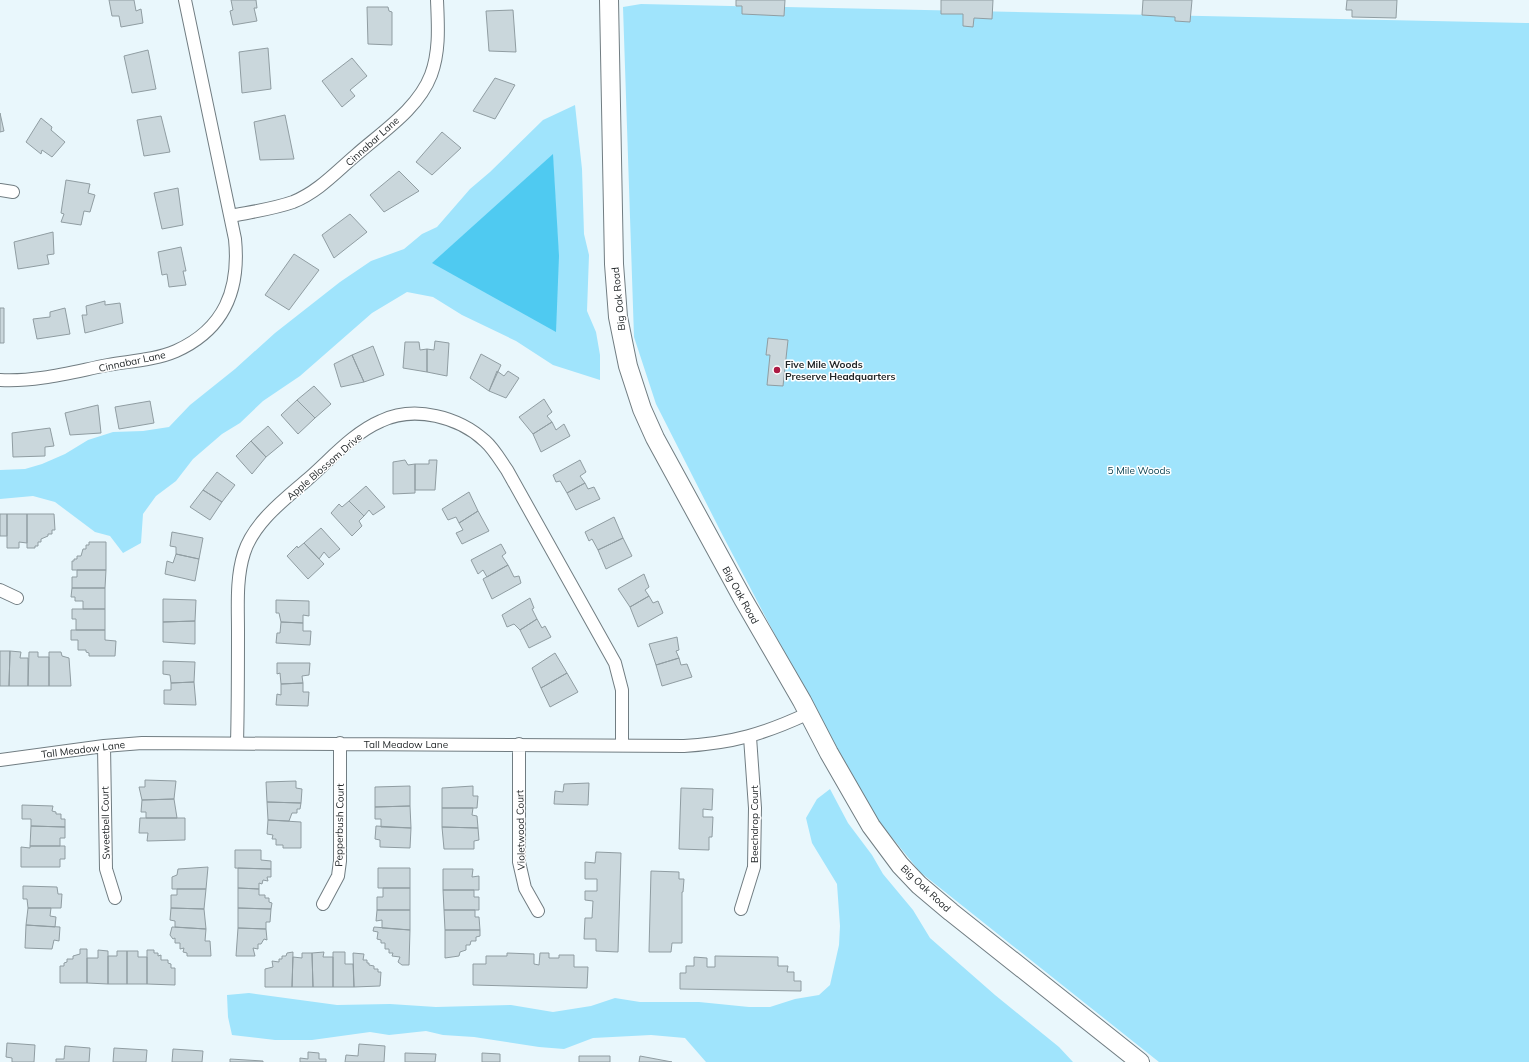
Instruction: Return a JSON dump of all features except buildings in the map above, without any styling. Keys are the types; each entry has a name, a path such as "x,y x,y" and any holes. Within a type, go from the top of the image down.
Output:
{"street":[{"name":"Cinnabar Lane","path":"0,380 50,378 146,359 175,351 194,342 209,329 220,315 234,288 237,256 231,216 185,0"},
{"name":"Cinnabar Lane","path":"231,216 278,207 294,201 315,190 335,175 412,104 430,76 436,55 438,0"},
{"name":"Big Oak Road","path":"609,0 614,264 618,317 628,366 642,409 655,438 743,599 871,826 900,865 914,880 951,912 1022,970 1140,1062"},
{"path":"0,190 13,192"},
{"name":"Apple Blossom Drive","path":"237,743 238,582 244,552 252,535 264,520 285,499 360,433 393,416 411,414 453,420 467,427 494,450 507,470 615,663 622,690 622,745"},
{"path":"0,590 17,598"},
{"name":"Tall Meadow Lane","path":"0,760 142,742 622,745 719,744 750,737 780,727 808,713"},
{"name":"Beechdrop Court","path":"741,909 754,867 755,808 750,737"},
{"name":"Pepperbush Court","path":"323,904 338,876 340,861 340,743"},
{"name":"Violetwood Court","path":"519,744 519,862 525,888 538,911"},
{"name":"Sweetbell Court","path":"104,746 106,869 115,898"}],"green space":[{"name":"5 Mile Woods","path":"641,4 1529,23 1529,1062 1159,1062 920,872 877,819 835,749 723,536 656,404 634,337 623,7"},
{"path":"575,105 582,169 584,234 589,255 587,311 596,332 600,355 600,380 553,365 516,341 462,315 433,297 407,292 372,313 300,376 263,401 240,423 222,434 193,459 176,481 156,496 143,514 141,543 123,553 110,536 95,532 55,502 33,496 0,499 0,470 25,469 42,464 65,454 88,440 113,432 143,431 169,427 190,405 235,369 275,333 340,282 371,261 404,249 422,234 437,227 470,189 490,172 543,120"},
{"path":"830,789 848,823 872,855 883,874 913,910 930,938 995,995 1059,1047 1073,1062 706,1062 685,1038 651,1035 593,1038 564,1049 539,1047 474,1037 443,1035 426,1031 389,1035 370,1032 312,1040 275,1040 232,1035 228,1017 227,995 249,993 337,1005 390,1004 436,1007 511,1005 553,1012 591,1006 615,998 640,1002 699,1002 749,1007 770,1007 795,999 819,995 830,985 839,945 840,926 837,884 812,843 806,818 817,799"}],"shaded area":[{"path":"553,154 559,256 556,332 432,263"}],"place":[{"name":"Five Mile Woods Preserve Headquarters","path":"777,370"}]}
